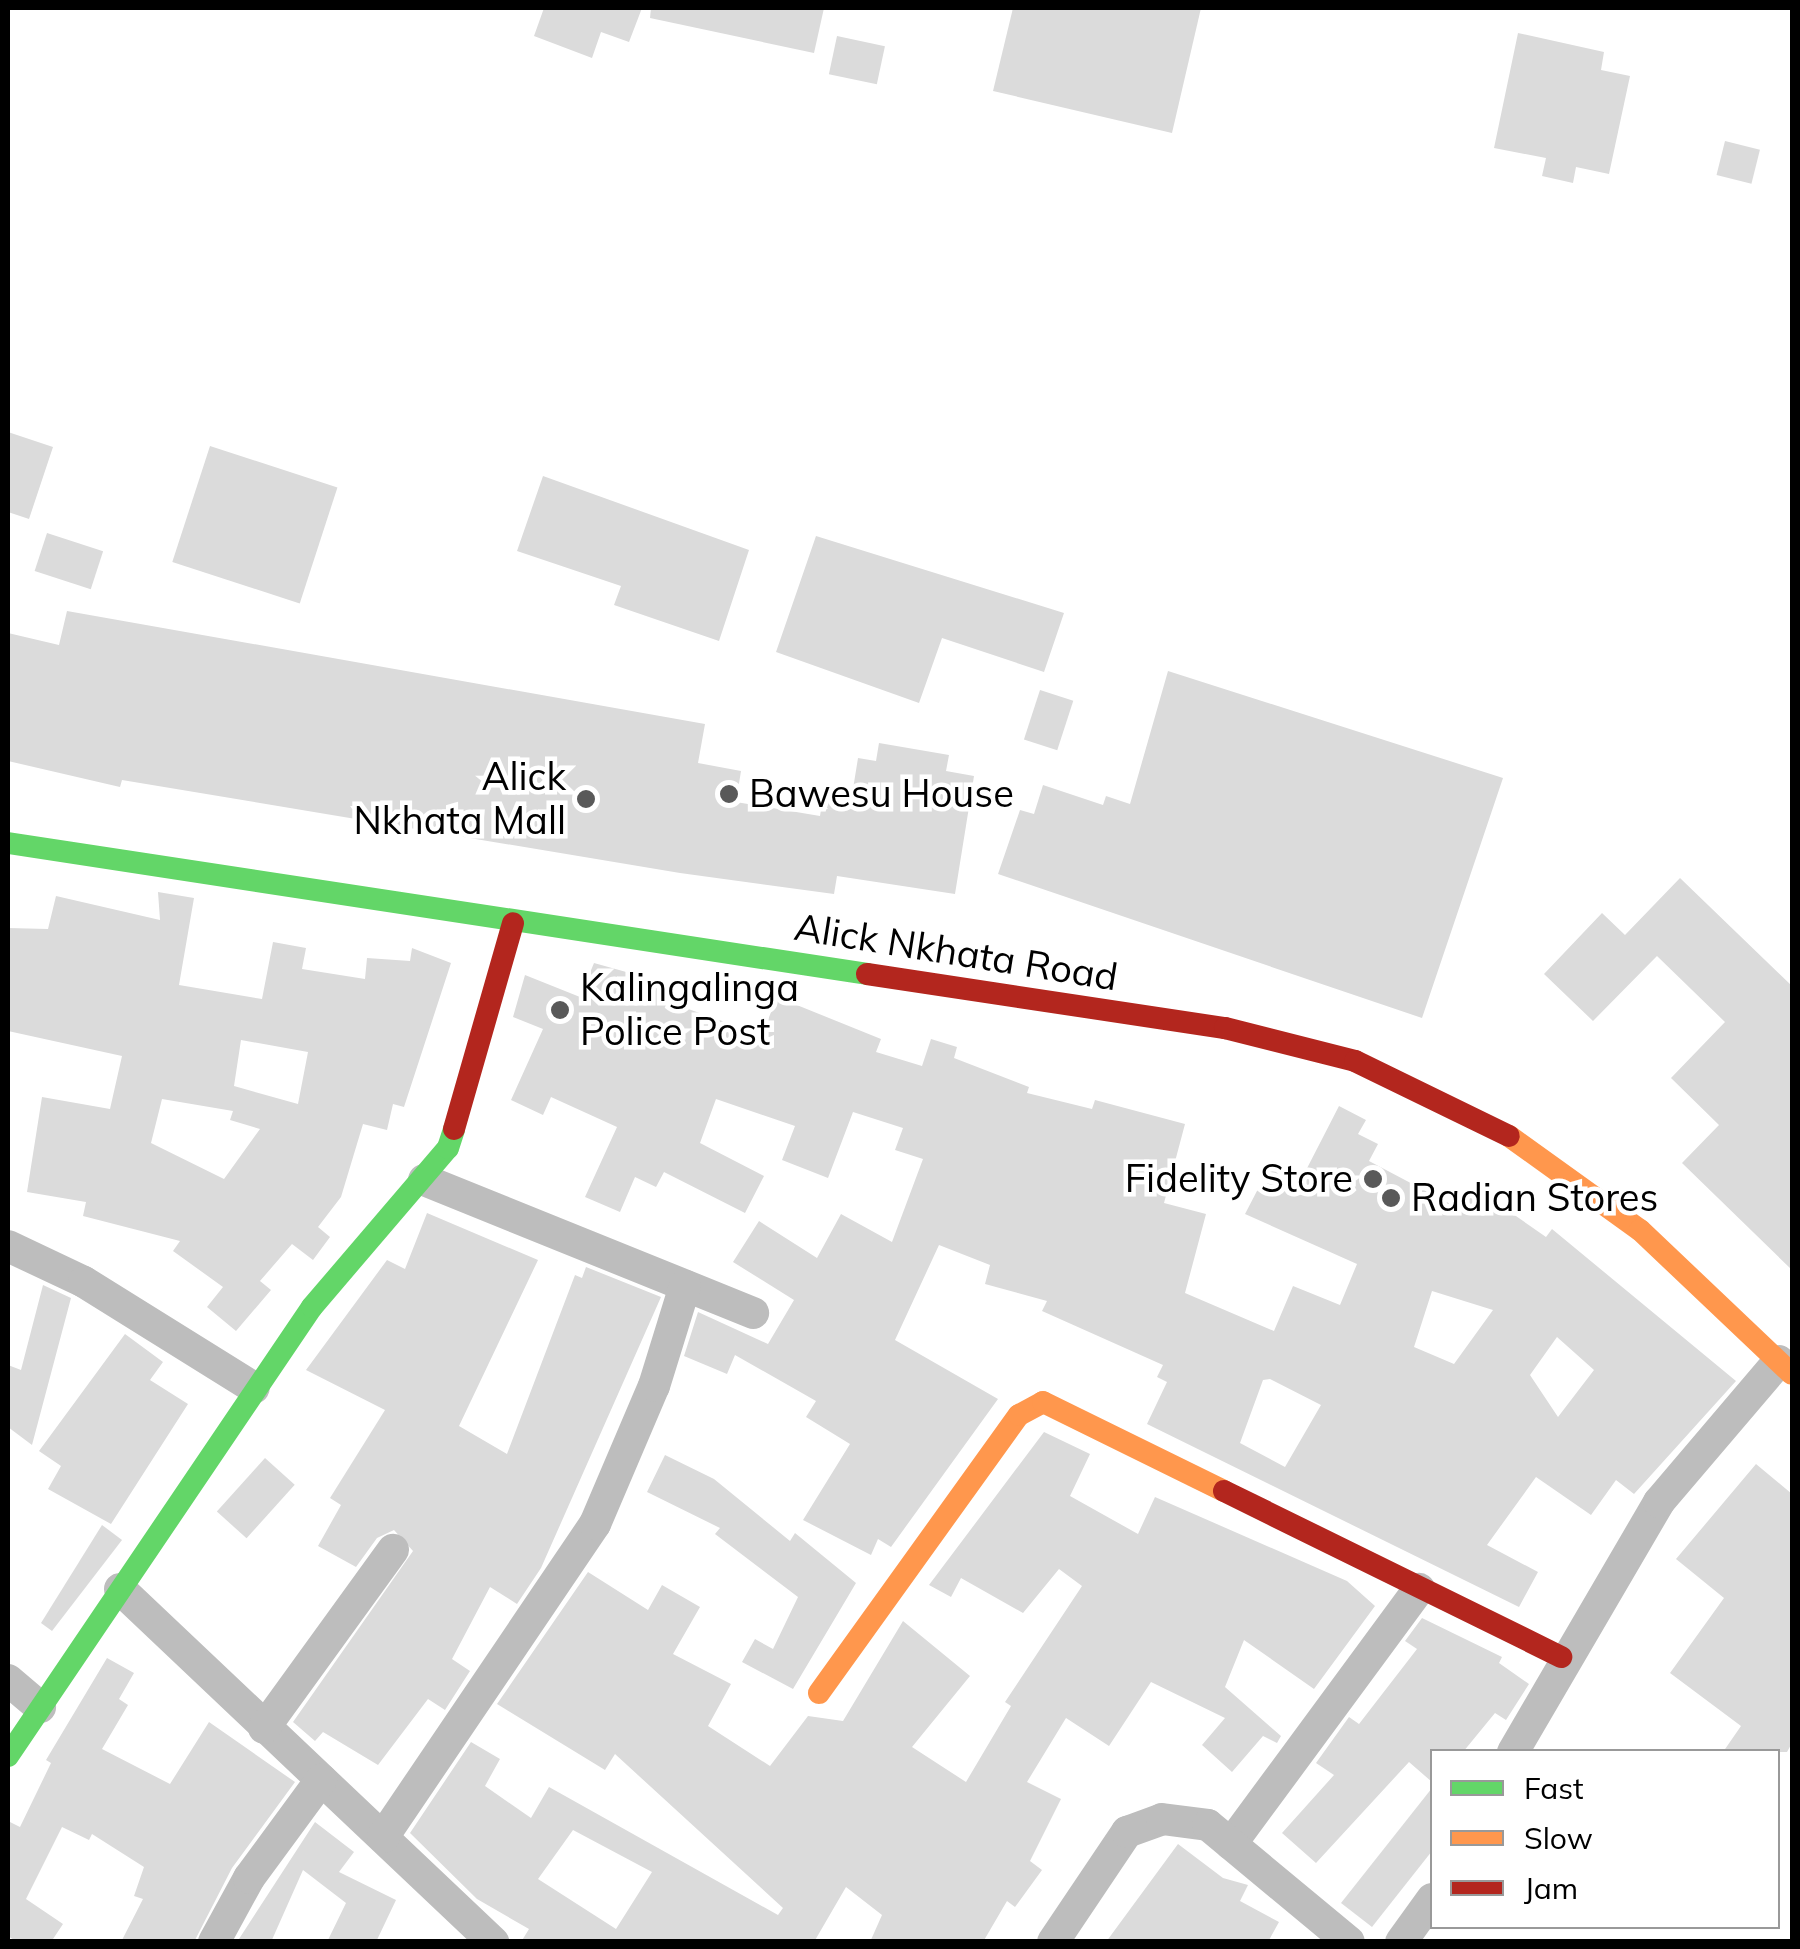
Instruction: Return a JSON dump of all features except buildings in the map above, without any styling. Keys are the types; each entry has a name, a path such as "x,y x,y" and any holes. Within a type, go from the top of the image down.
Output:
{"street":[{"name":"Alick Nkhata Road","path":"8,843 1225,1028 1355,1062 1440,1097 1543,1155 1640,1230 1786,1367"},
{"path":"8,1756 254,1388 359,1247 424,1180 464,1104 513,922"},
{"path":"424,1180 753,1313"},
{"path":"8,1246 84,1282 254,1388"},
{"path":"383,1837 596,1524 654,1386 685,1286"},
{"path":"1514,1749 1562,1657 1659,1502 1786,1367"},
{"path":"819,1692 1031,1404 1059,1406 1210,1490 1562,1657"},
{"path":"264,1728 393,1550"},
{"path":"120,1589 493,1942"},
{"path":"1231,1844 1419,1589"},
{"path":"8,1680 40,1708"},
{"path":"214,1942 249,1878 321,1780"},
{"path":"1053,1942 1126,1832 1186,1819 1231,1844 1349,1942"},
{"path":"1401,1942 1430,1902"}],"traffic: fast":[{"path":"8,843 867,974"},
{"path":"8,1756 312,1307 448,1148 454,1129"}],"traffic: slow":[{"path":"1509,1136 1640,1230 1792,1374"},
{"path":"819,1693 1019,1415 1043,1402 1224,1491"}],"traffic: jam":[{"path":"454,1129 513,923"},
{"path":"867,974 1225,1028 1355,1061 1509,1136"},
{"path":"1224,1491 1561,1657"}],"place":[{"name":"Bawesu House","path":"729,794"},
{"name":"Alick Nkhata Mall","path":"586,799"},
{"name":"Kalingalinga Police Post","path":"560,1010"},
{"name":"Fidelity Store","path":"1373,1179"},
{"name":"Radian Stores","path":"1391,1198"}]}
